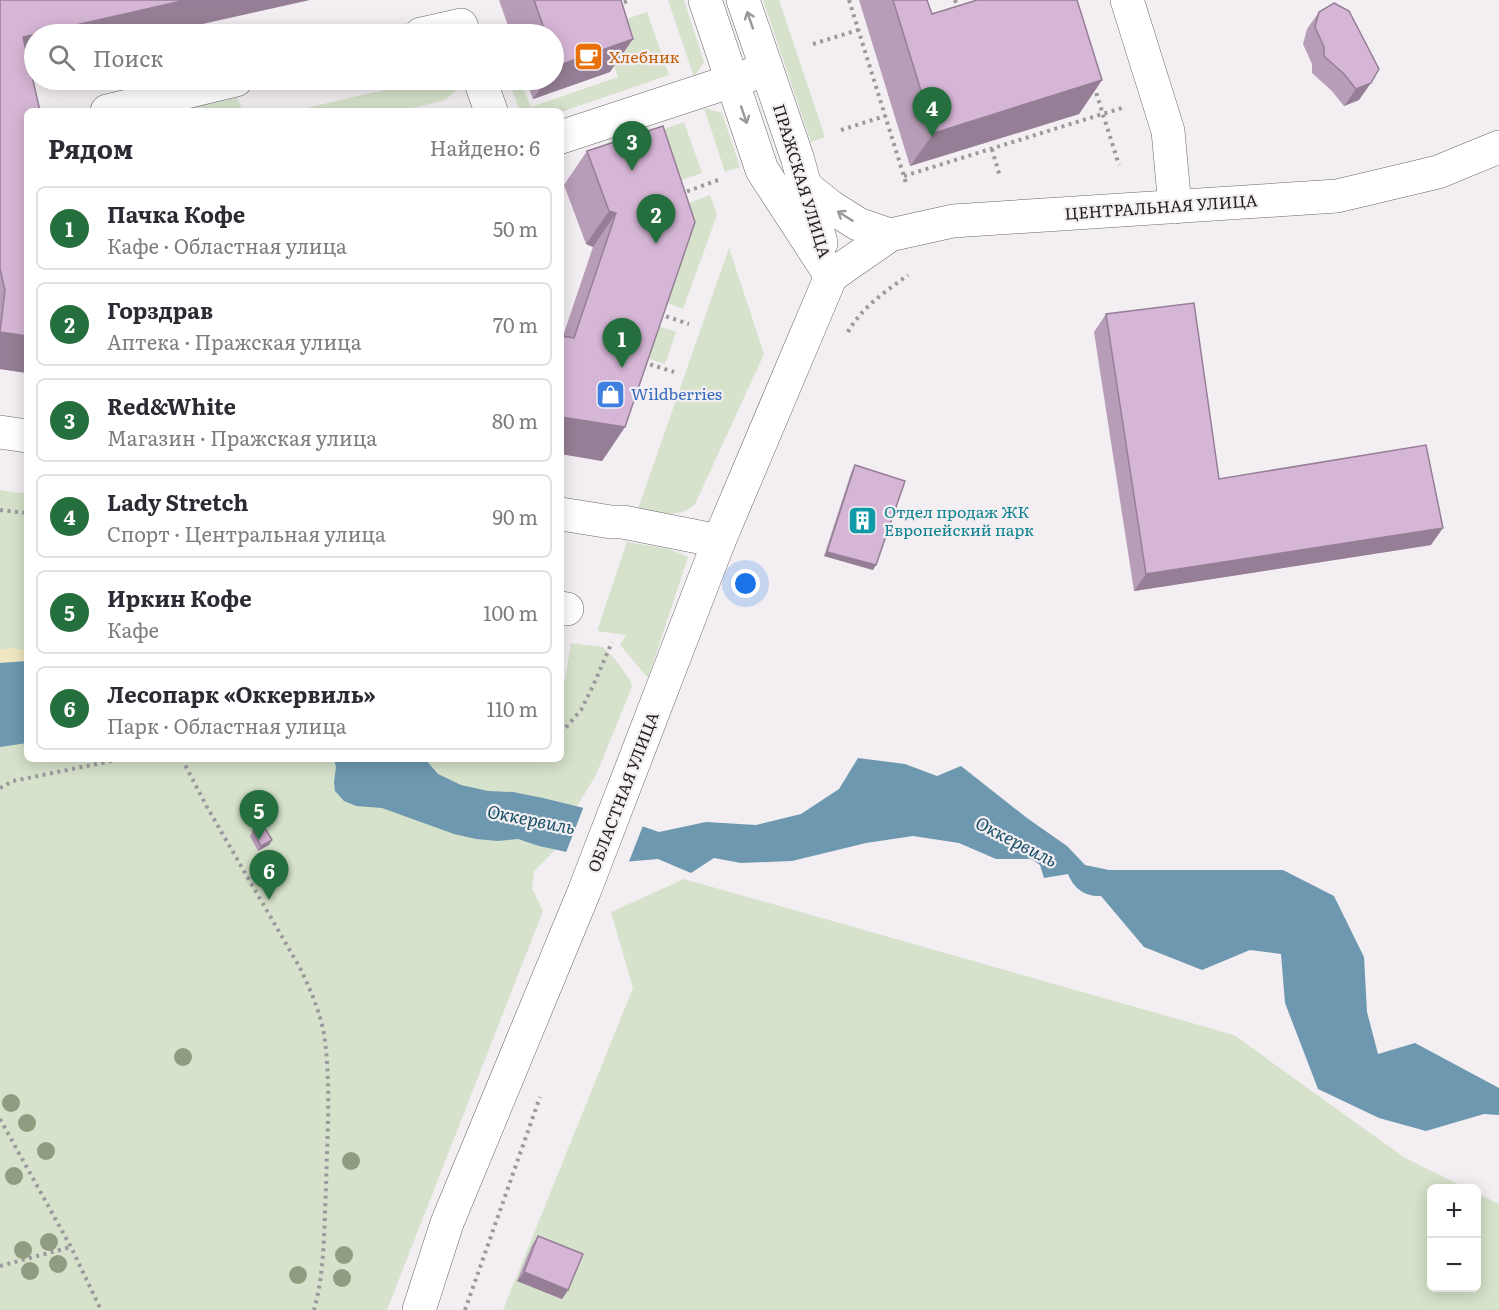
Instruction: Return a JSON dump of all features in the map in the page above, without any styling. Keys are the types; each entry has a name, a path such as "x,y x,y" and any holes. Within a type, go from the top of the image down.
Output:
{"street":[{"name":"ПРАЖСКАЯ УЛИЦА","path":"705,0 762,170 831,276"},
{"name":"ПРАЖСКАЯ УЛИЦА","path":"743,0 806,187 831,276"},
{"path":"1127,0 1168,131 1175,207"},
{"path":"564,136 767,70"},
{"path":"133,108 151,106 203,90"},
{"path":"484,90 490,108"},
{"name":"ЦЕНТРАЛЬНАЯ УЛИЦА","path":"831,276 890,236 952,221 1337,196 1438,172 1499,147"},
{"path":"806,187 831,207 858,224 890,236"},
{"name":"ОБЛАСТНАЯ УЛИЦА","path":"419,1310 447,1223 584,892 719,541 831,276"},
{"path":"0,432 24,436"},
{"path":"564,514 623,522 719,541"}],"path":[{"path":"610,7 630,0"},
{"path":"849,0 907,186"},
{"path":"955,0 958,9"},
{"path":"947,12 968,6"},
{"path":"813,44 858,30"},
{"path":"1092,80 1119,165"},
{"path":"904,176 1158,98"},
{"path":"841,130 885,116"},
{"path":"992,148 1000,177"},
{"path":"676,195 718,180"},
{"path":"653,312 689,324"},
{"path":"636,360 674,372"},
{"path":"0,510 24,513"},
{"path":"564,729 580,710 612,642"},
{"path":"0,788 13,781 106,762"},
{"path":"184,762 300,968 313,995 325,1040 326,1192 319,1290 314,1310"},
{"path":"465,1310 542,1090"},
{"path":"0,1119 71,1247 101,1310"},
{"path":"0,1266 71,1247"}],"green space":[{"path":"668,0 684,0 704,62 694,77"},
{"path":"763,0 779,0 825,137 811,142"},
{"path":"647,12 669,75 564,111 564,108 519,108 512,90 523,90 531,107 618,77 600,28"},
{"path":"384,90 457,90 445,100 413,108 306,108"},
{"path":"237,97 242,108 185,108"},
{"path":"704,108 722,113 740,167 725,172"},
{"path":"684,122 702,173 656,189 589,155"},
{"path":"710,195 717,215 683,309 663,301 665,212"},
{"path":"729,248 764,354 695,504 689,509 675,513 638,509"},
{"path":"656,325 676,332 665,364 639,355"},
{"path":"0,490 24,494 24,762 564,762 564,680 571,643 603,647 615,659 630,680 632,687 596,775 563,829 556,849 534,871 532,888 543,911 387,1310 0,1310"},
{"path":"627,542 669,549 688,557 648,678 620,645 626,635 597,631"},
{"path":"684,879 1234,1035 1405,1158 1458,1184 1427,1184 1427,1292 1481,1292 1481,1195 1499,1204 1499,1310 503,1310 633,988 611,912"}],"sand":[{"path":"14,648 24,650 24,661 0,663 0,650"}],"water":[{"path":"24,661 24,743 0,747 0,663"},
{"name":"Оккервиль","path":"858,758 905,764 937,776 961,766 1067,846 1085,865 1109,870 1283,870 1334,896 1364,957 1367,1012 1378,1054 1415,1043 1499,1088 1499,1115 1484,1114 1426,1131 1379,1118 1318,1089 1285,1003 1281,954 1250,950 1202,970 1144,947 1101,896 1081,891 1073,884 1068,874 1044,878 1040,865 1031,859 996,859 959,843 913,836 866,843 792,861 741,863 714,858 691,873 658,859 623,862 539,846 518,839 498,841 454,834 382,808 356,806 344,801 335,791 334,782 335,762 428,762 438,774 461,785 543,798 604,813 659,832 706,822 756,825 801,814 839,789"}],"pier":[{"path":"584,806 605,810 644,823 628,864 565,855"}],"building":[{"path":"0,0 186,0 80,24 24,24 24,90 35,90 39,108 24,108 24,336 0,332 5,290 0,269"},
{"path":"534,0 621,0 633,39 564,64 564,24 542,24"},
{"path":"893,0 927,0 932,14 977,0 1077,0 1102,80 934,133"},
{"path":"1334,3 1349,11 1379,69 1371,83 1356,89 1344,74 1324,56 1324,47 1315,27 1319,12"},
{"path":"663,126 695,222 625,427 564,417 564,336 574,338 616,213 609,211 587,151"},
{"path":"1194,303 1219,479 1426,445 1443,528 1146,574 1106,314"},
{"name":"Отдел продаж ЖК Европейский парк","path":"855,465 905,481 876,565 827,552"},
{"path":"263,825 272,840 261,846 253,831"},
{"path":"538,1236 583,1254 568,1290 524,1272"}],"place":[{"name":"Хлебник","path":"588,57"},
{"name":"Lady Stretch","path":"932,137"},
{"name":"Red&White","path":"632,171"},
{"name":"Горздрав","path":"656,244"},
{"name":"Пачка Кофе","path":"622,368"},
{"name":"Wildberries","path":"610,394"},
{"name":"Отдел продаж ЖК Европейский парк","path":"863,521"},
{"name":"Иркин Кофе","path":"259,840"},
{"name":"Лесопарк «Оккервиль»","path":"269,900"}]}
